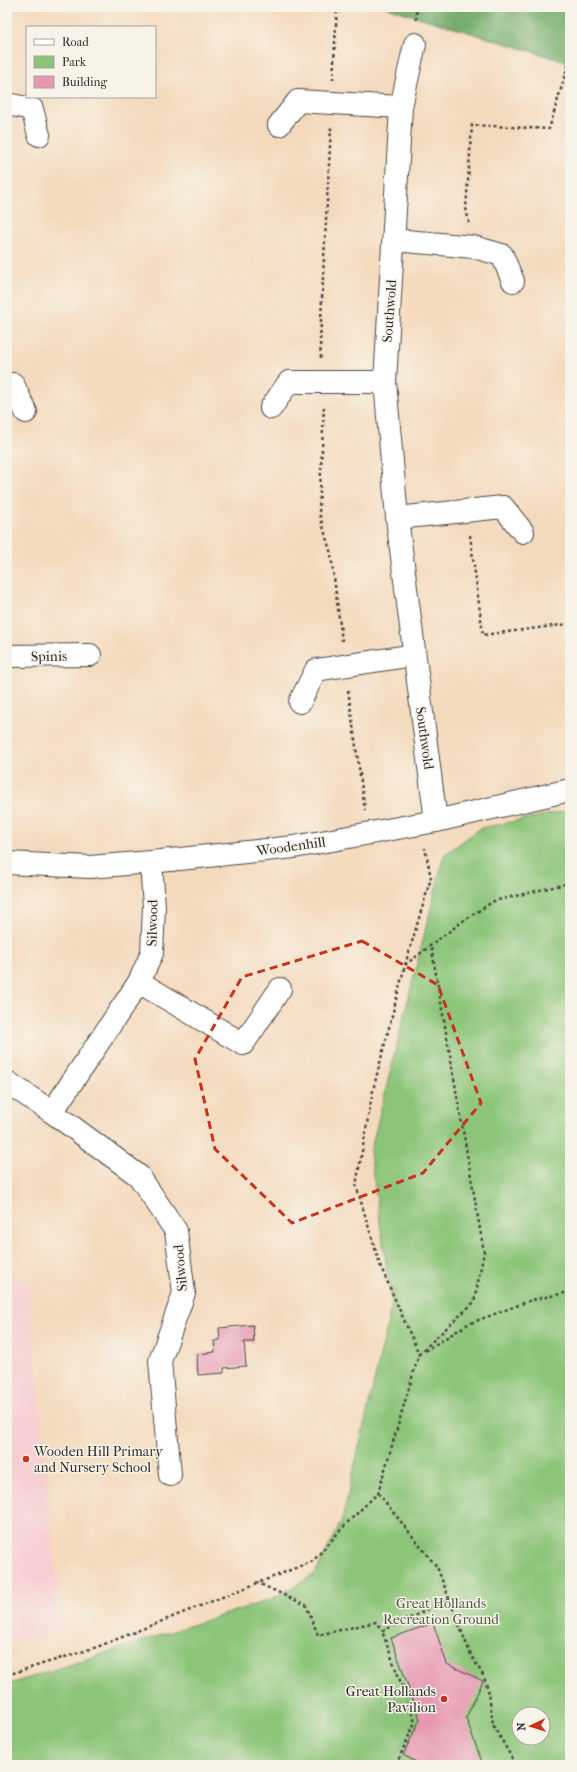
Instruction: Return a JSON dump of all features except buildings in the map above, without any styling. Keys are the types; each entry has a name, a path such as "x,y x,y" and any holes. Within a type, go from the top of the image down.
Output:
{"street":[{"name":"Southwold","path":"415,44 400,107 394,240 384,382 397,518 414,655 429,823"},
{"path":"279,126 298,101 400,107"},
{"path":"7,104 32,108 39,135"},
{"path":"394,240 474,247 502,255 513,280"},
{"path":"271,408 289,382 384,382"},
{"path":"7,384 13,384 26,412"},
{"path":"397,518 503,507 523,532"},
{"name":"Spinis","path":"7,656 90,655"},
{"path":"300,702 316,670 414,655"},
{"name":"Woodenhill","path":"7,863 90,867 294,847 429,823 570,790"},
{"name":"Silwood","path":"52,1112 139,982 152,953 154,906 151,862"},
{"path":"139,982 242,1044 280,990"},
{"name":"Silwood","path":"7,1082 52,1112 139,1176 176,1231 184,1293 160,1361 170,1475"}],"path":[{"path":"337,7 320,342 323,382 320,513 331,554 369,834"},
{"path":"474,247 466,208 472,125 549,129 570,59"},
{"path":"467,510 483,635 569,624"},
{"path":"420,1354 380,1265 356,1184 373,1090 404,965 431,878 429,823"},
{"path":"404,965 494,901 570,883"},
{"path":"7,1675 97,1647 256,1582 313,1561 346,1524 378,1493 420,1354 474,1302 484,1252 431,945"},
{"path":"420,1354 468,1324 532,1300 570,1292"},
{"path":"378,1493 437,1567 470,1653 484,1677 489,1693 493,1725 516,1765"},
{"path":"256,1582 306,1605 318,1635 376,1622 382,1631 415,1722 396,1765"},
{"path":"382,1631 450,1599"}],"highlighted area":[{"path":"362,941 438,985 481,1103 423,1173 292,1223 215,1149 195,1059 242,977"}],"shaded area":[{"name":"Wooden Hill Primary and Nursery School","path":"7,1273 29,1285 62,1632 7,1643"}],"green space":[{"path":"385,7 570,7 570,63"},
{"name":"Great Hollands Recreation Ground","path":"570,810 570,1765 7,1765 7,1685 272,1599 315,1574 342,1520 392,1305 370,1153 444,855 481,828"}],"place":[{"name":"Wooden Hill Primary and Nursery School","path":"26,1459"},
{"name":"Great Hollands Pavilion","path":"444,1699"}]}
